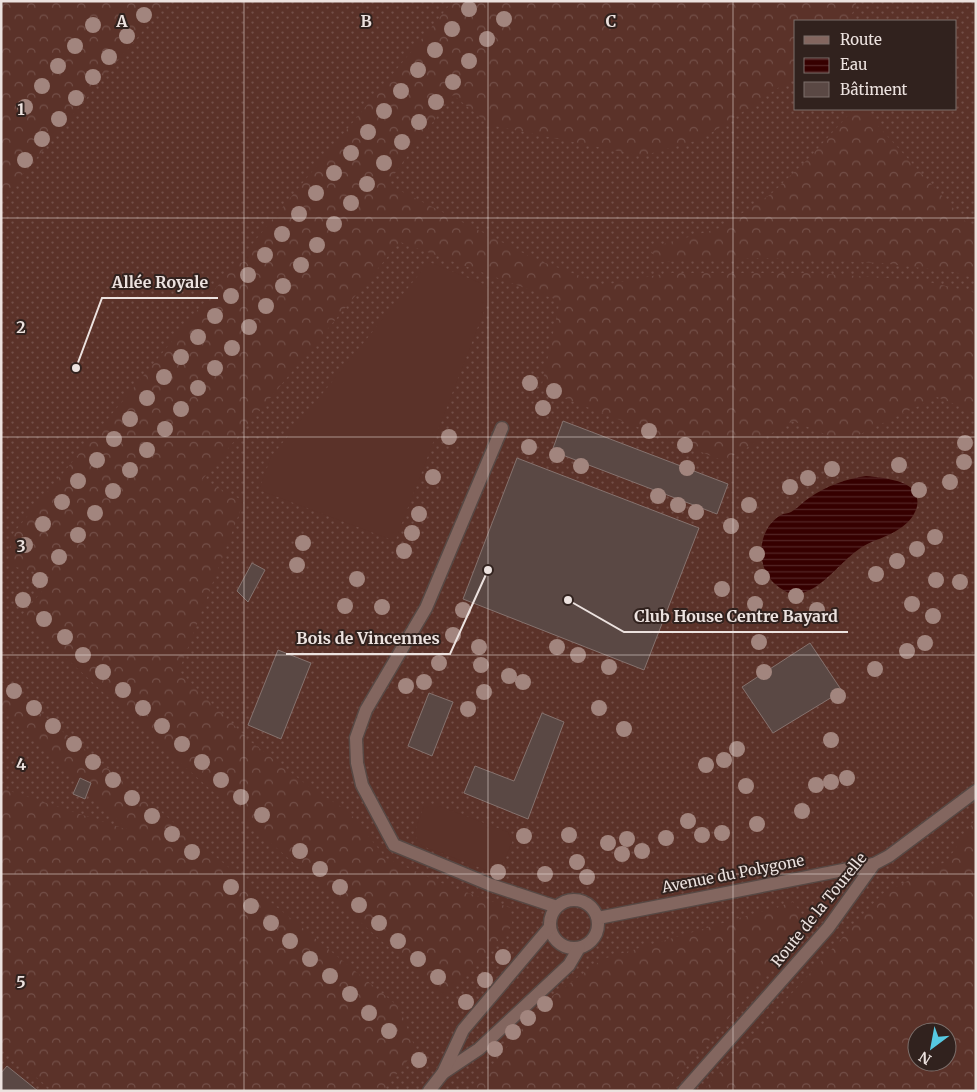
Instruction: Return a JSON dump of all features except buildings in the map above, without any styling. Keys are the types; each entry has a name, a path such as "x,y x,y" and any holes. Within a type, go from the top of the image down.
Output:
{"street":[{"path":"502,428 426,608 366,710 356,738 357,763 362,785 394,845 491,885 557,907"},
{"name":"Route de la Tourelle","path":"684,1091 828,928 874,864 889,856 976,791"},
{"name":"Avenue du Polygone","path":"598,918 874,864"},
{"path":"429,1091 443,1073 463,1030 550,927 552,913 557,907 569,900 584,902 595,911 599,926 593,940 579,948 571,949 557,942 550,927"},
{"path":"443,1073 486,1042 569,965 579,948"}],"green space":[{"path":"1,1 976,1 976,1091 1,1091"},
{"path":"1,1 168,1 1,200"},
{"path":"453,1 857,1 853,12 847,20 794,20 794,77 702,139 642,156 490,125 453,95 387,184 535,259 604,285 668,273 809,273 920,280 976,293 976,413 937,397 844,442 793,421 724,461 541,389 560,301 400,242 202,480 244,501 179,671 251,742 311,788 348,811 386,858 446,885 511,908 512,926 445,997 149,735 21,616 54,577 8,565 11,536"},
{"path":"853,110 869,110 878,126 976,233 976,279 954,272 881,263 762,258 657,262 650,248 720,228 771,194 808,159"},
{"path":"429,262 493,288 395,541 259,490 271,457"},
{"path":"1,681 399,1007 416,1050 383,1091 53,1091 1,1049 1,788 128,830 1,707"},
{"path":"424,806 439,806 508,832 512,842 501,869 489,871 422,846 414,834"},
{"path":"976,818 976,1091 703,1091 882,894 947,861"},
{"path":"793,902 809,924 666,1091 471,1091 544,1002 603,959"}],"water":[{"path":"866,476 900,482 914,491 917,497 917,506 910,519 895,532 862,547 810,590 798,594 784,591 775,584 764,568 762,548 763,538 767,529 782,514 790,513 822,490 844,481"}],"place":[{"name":"Allée Royale","path":"76,368"},
{"name":"Bois de Vincennes","path":"488,570"},
{"name":"Club House Centre Bayard","path":"568,600"}]}
